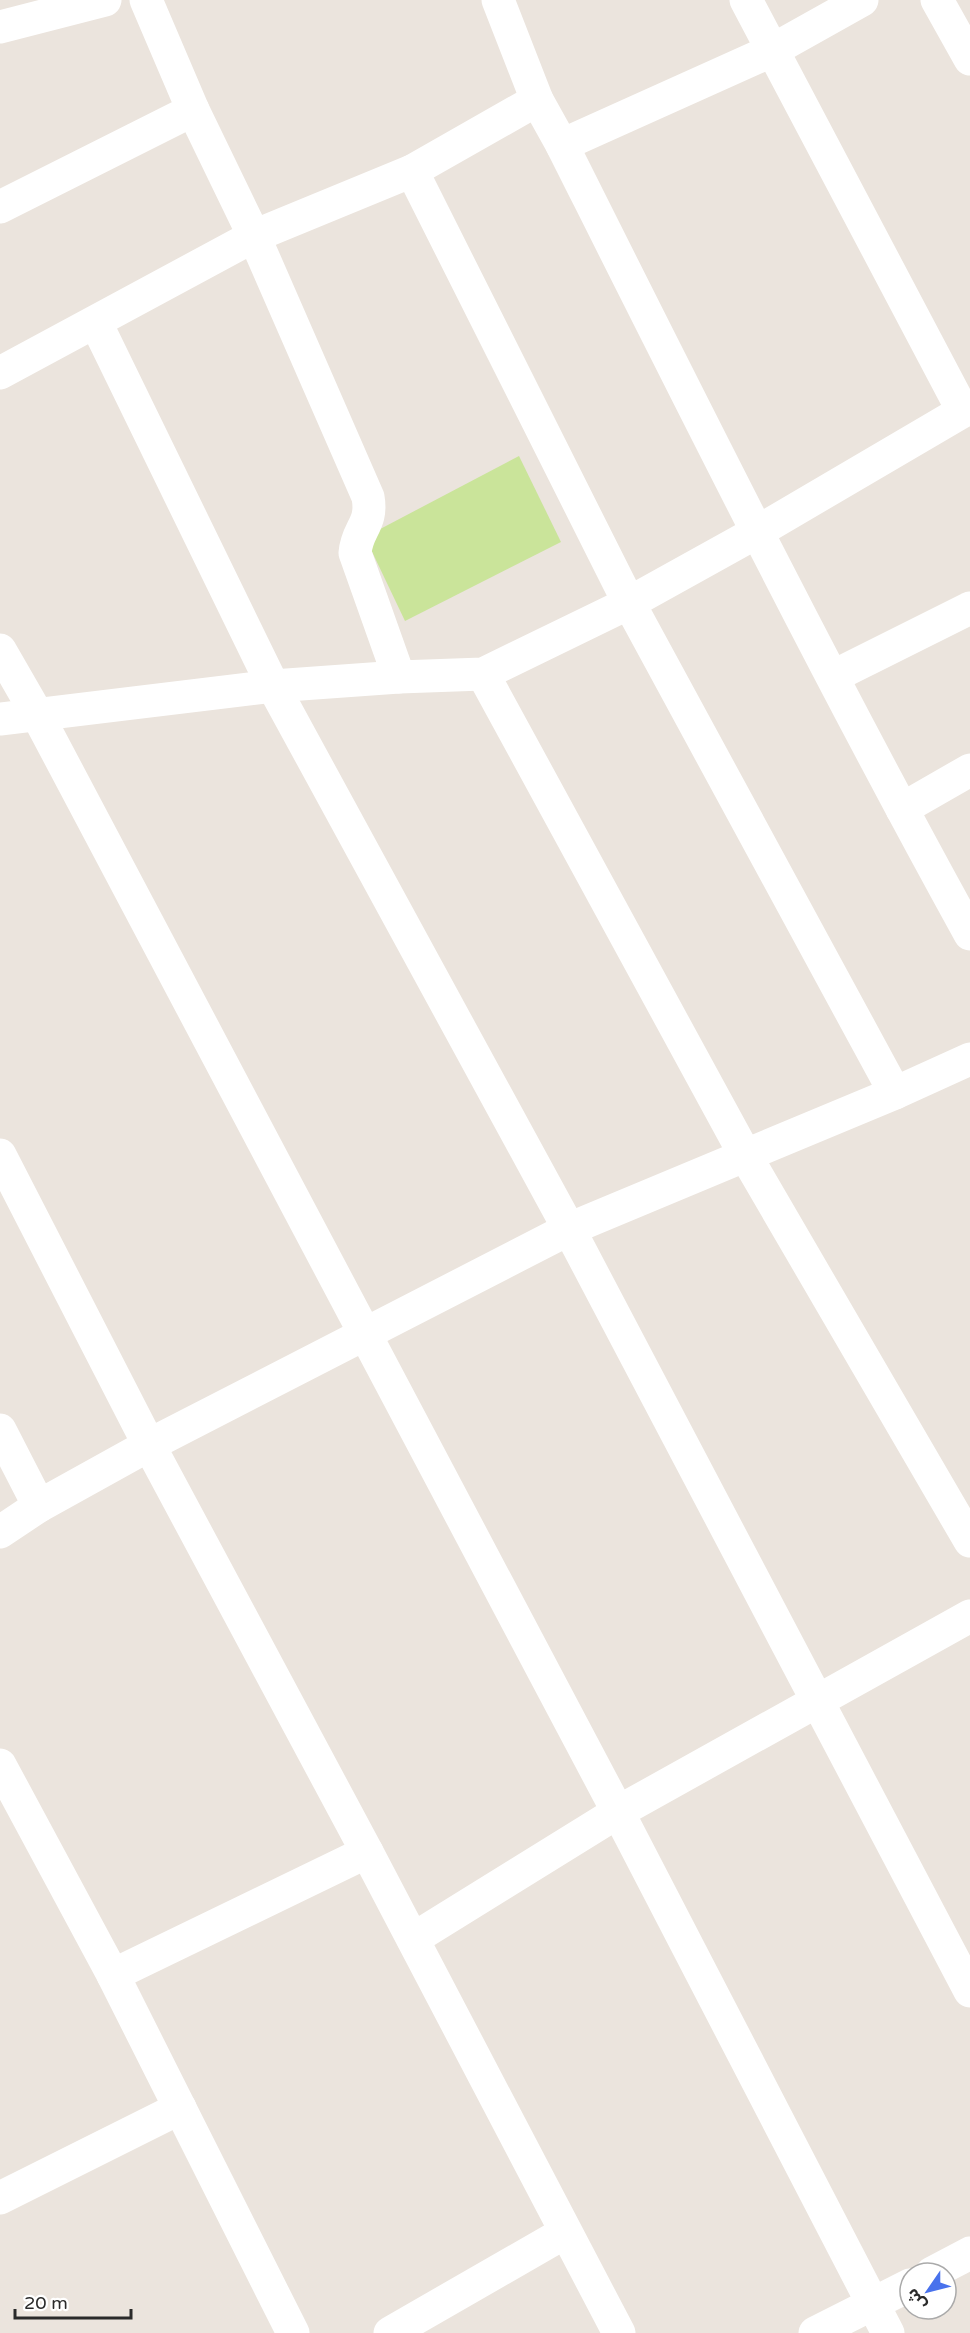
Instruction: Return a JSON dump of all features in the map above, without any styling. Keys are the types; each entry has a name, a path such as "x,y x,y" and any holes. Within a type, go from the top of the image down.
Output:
{"street":[{"path":"0,27 105,0"},
{"path":"146,0 193,110 254,236 368,496 369,520 356,542 355,553 399,677"},
{"path":"498,0 537,100 562,145 757,532 970,934"},
{"path":"0,719 273,686 483,674 629,603 757,532 966,409 771,51 746,0"},
{"path":"562,145 771,51 862,0"},
{"path":"937,0 970,59"},
{"path":"0,373 254,236 412,171 537,100"},
{"path":"0,207 193,110"},
{"path":"412,171 629,603 895,1093"},
{"path":"96,323 273,686 569,1229 820,1702 970,1991"},
{"path":"834,676 970,608"},
{"path":"0,650 38,716 618,1812 888,2333"},
{"path":"483,674 744,1154 967,1527"},
{"path":"902,809 970,770"},
{"path":"0,1532 39,1506 149,1445 569,1229 744,1154 895,1093 970,1059"},
{"path":"0,1155 149,1445 367,1852 564,2233 619,2333"},
{"path":"0,1430 39,1506"},
{"path":"413,1939 618,1812 820,1702 970,1616"},
{"path":"0,1765 113,1975 293,2333"},
{"path":"113,1975 367,1852"},
{"path":"0,2198 180,2108"},
{"path":"390,2333 564,2233"},
{"path":"955,2261 970,2253"},
{"path":"815,2333 898,2291"}],"green space":[{"path":"519,456 561,542 405,621 365,537"}]}
